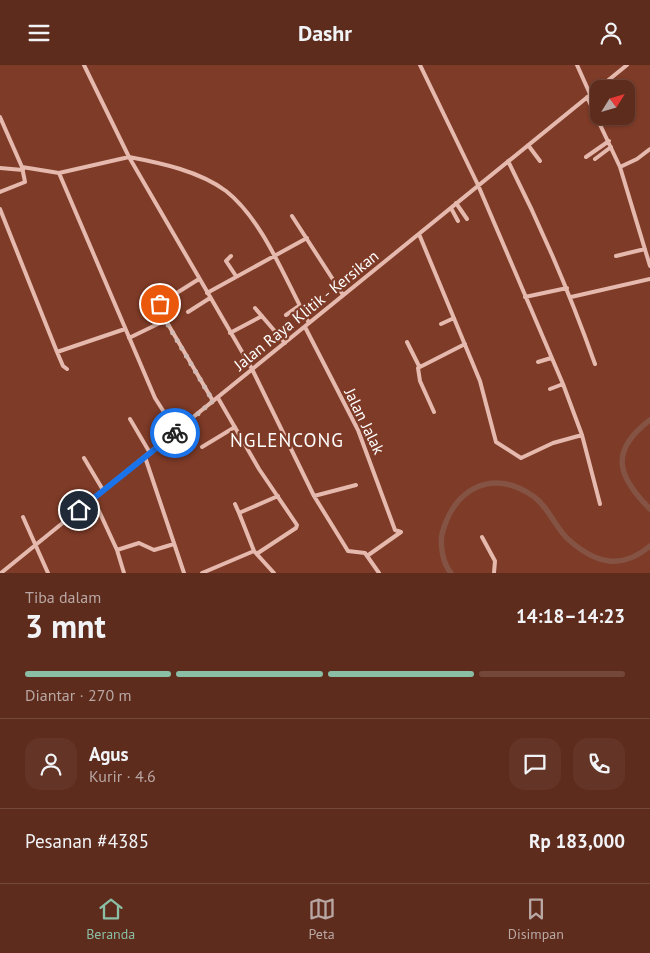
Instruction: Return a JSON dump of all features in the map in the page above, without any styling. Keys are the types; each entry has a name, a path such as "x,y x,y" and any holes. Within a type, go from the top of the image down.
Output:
{"street":[{"path":"84,65 129,157 252,369 314,496 348,551 351,553 363,552 379,573"},
{"path":"420,65 478,185 563,384 582,435 600,504"},
{"path":"577,65 588,96 620,167 650,266"},
{"name":"Jalan Raya Klitik - Kersikan","path":"1,573 627,65"},
{"path":"0,117 22,169 25,182 0,192"},
{"path":"586,157 609,141"},
{"path":"528,145 540,161"},
{"path":"595,159 611,147"},
{"path":"620,167 637,159 650,149"},
{"path":"0,167 59,173 129,157 170,166 226,191 248,215 274,257 309,323"},
{"path":"508,161 540,224 567,288 595,364"},
{"path":"59,173 155,398 176,431"},
{"path":"456,203 467,219"},
{"path":"451,208 458,221"},
{"path":"0,209 63,366 68,369"},
{"path":"292,216 343,295"},
{"path":"419,234 480,381 494,438 498,445 521,459 553,443 582,435"},
{"path":"207,293 306,238"},
{"path":"616,256 645,249"},
{"path":"231,256 226,261 236,276"},
{"path":"156,306 199,279"},
{"path":"570,297 650,279"},
{"path":"525,297 567,288"},
{"path":"148,290 164,321 213,401"},
{"path":"188,312 210,298"},
{"path":"286,315 299,306"},
{"path":"255,308 285,343"},
{"path":"230,333 262,316"},
{"path":"441,324 454,319"},
{"path":"129,339 164,321"},
{"name":"Jalan Jalak","path":"305,327 358,430 395,530 401,532 367,555"},
{"path":"57,351 125,329"},
{"path":"407,342 419,366 417,371 420,381 434,412"},
{"path":"419,366 465,344"},
{"path":"538,362 551,358"},
{"path":"550,389 563,384"},
{"path":"202,573 256,552 297,527 218,398"},
{"path":"130,419 150,453"},
{"path":"202,447 235,427"},
{"path":"145,457 184,573"},
{"path":"84,458 103,490"},
{"path":"314,496 356,485"},
{"path":"239,513 278,497"},
{"path":"93,498 117,550 124,573"},
{"path":"235,504 256,552 274,573"},
{"path":"23,517 37,544 48,573"},
{"path":"482,537 495,561 494,573"},
{"path":"117,550 139,543 156,550 174,544"}],"waterway":[{"path":"650,420 628,442 623,453 622,464 630,486 650,509"},
{"path":"451,573 444,560 441,544 442,534 448,518 465,494 477,487 489,484 503,484 518,488 533,496 569,540 599,559 609,561 629,559 640,554 650,546"}],"way so far":[{"path":"160,304 156,306 164,321 213,401 175,433"}],"district":[{"name":"NGLENCONG","path":"287,440"}],"route":[{"path":"79,510 175,433"}]}
